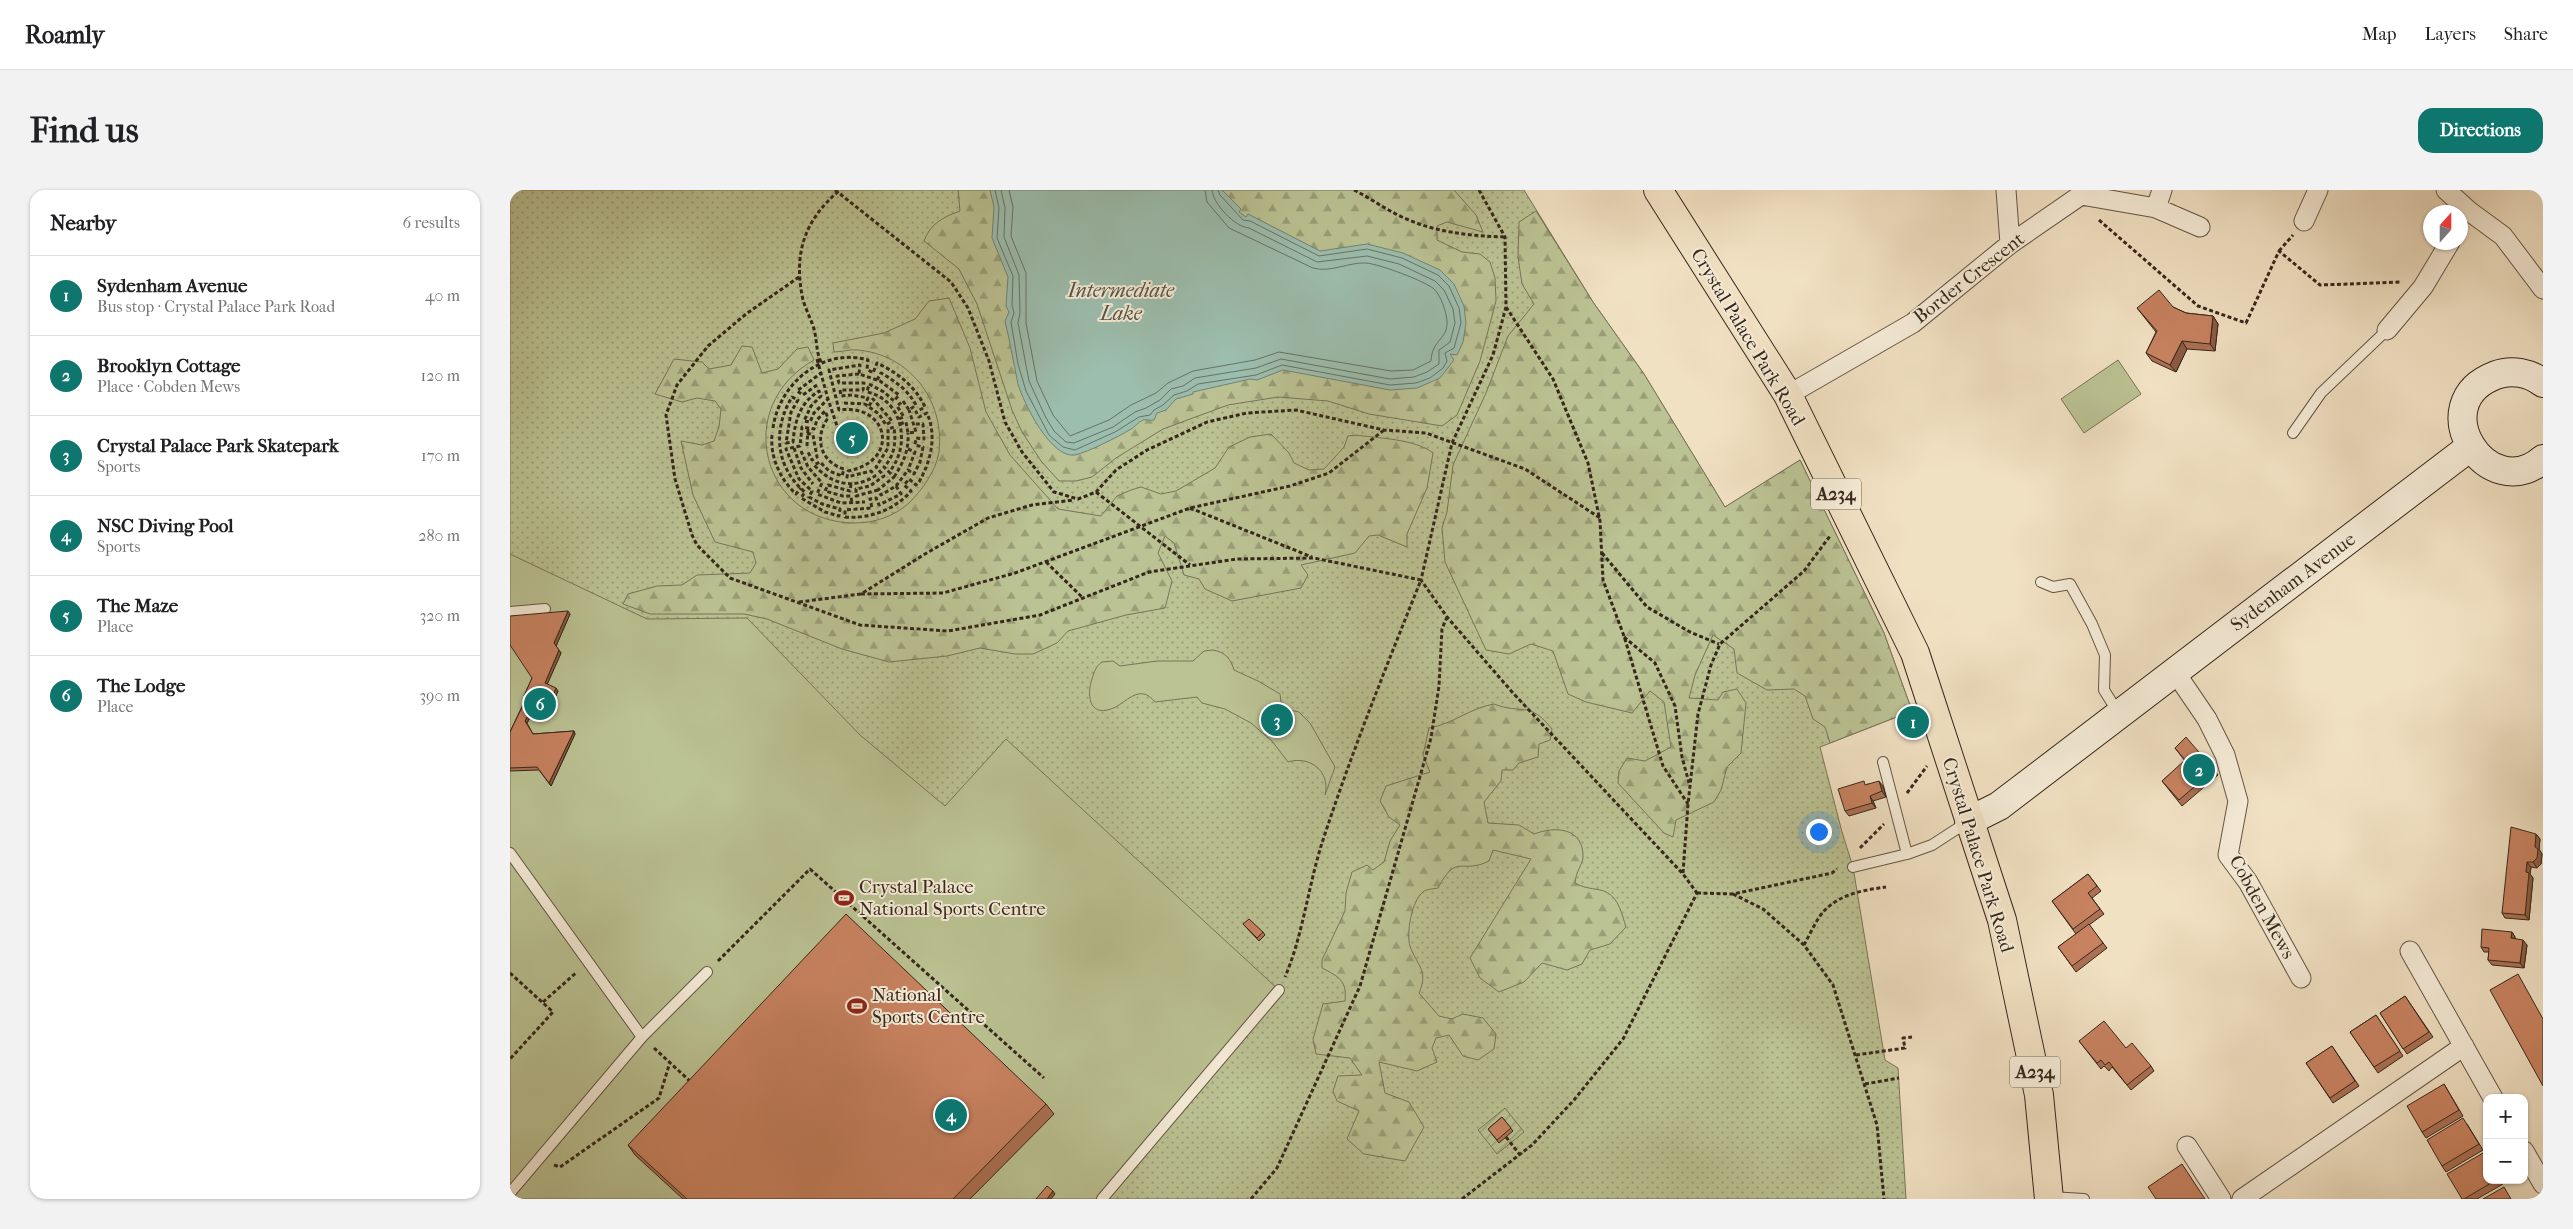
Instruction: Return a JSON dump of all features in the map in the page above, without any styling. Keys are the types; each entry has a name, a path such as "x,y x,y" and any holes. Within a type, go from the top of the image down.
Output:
{"main road":[{"name":"Crystal Palace Park Road","path":"1658,190 1788,395 1914,653 2002,920 2036,1076 2049,1198"}],"street":[{"path":"2006,190 2010,244"},
{"path":"2156,208 2162,190"},
{"path":"2304,221 2318,190"},
{"path":"2446,190 2456,205"},
{"path":"2075,199 2081,195 2156,208 2200,227"},
{"name":"Border Crescent","path":"1788,395 1913,323 2010,244 2075,199"},
{"path":"2468,219 2503,236 2543,289"},
{"path":"2387,330 2423,287 2445,250"},
{"path":"2543,384 2526,374 2512,372 2487,378 2477,386 2469,397 2463,415 2464,435 2478,457 2501,469 2514,470 2527,468 2543,459"},
{"name":"Sydenham Avenue","path":"1969,821 1999,806 2470,447"},
{"name":"Cobden Mews","path":"2175,672 2207,719 2225,756 2238,801 2228,855 2248,882 2301,978"},
{"path":"2410,951 2492,1094"},
{"path":"2242,1199 2464,1046"},
{"path":"2187,1146 2221,1199"},
{"path":"2528,1158 2543,1184"}],"lane":[{"path":"2293,433 2321,393 2387,330"},
{"path":"2041,582 2054,587 2070,584 2092,624 2105,655 2104,690 2119,715"},
{"path":"510,612 545,609"},
{"path":"1883,762 1907,854"},
{"path":"1849,865 1907,854 1932,845 1969,821"},
{"path":"510,853 642,1037"},
{"path":"510,1193 642,1037 707,972"},
{"path":"1102,1199 1279,990"},
{"path":"2049,1198 2084,1199"}],"path":[{"path":"1354,190 1401,216 1425,226 1476,236 1505,237"},
{"path":"1279,990 1292,962 1315,869 1333,812 1421,580 1452,443 1492,355 1506,307 1505,237 1479,190"},
{"path":"850,435 839,429 828,399 821,373 814,329 804,302 800,277 804,238 813,217 837,191 951,282 968,308 990,361 1005,422 1022,452 1054,492 1078,499"},
{"path":"2075,199 2198,306 2246,323 2279,252 2320,285 2414,281 2423,287"},
{"path":"800,277 746,314 708,346 677,385 666,415 675,479 697,544 730,578 860,625 948,631 1040,615 1149,572 1236,559 1314,558"},
{"path":"1506,307 1553,379 1588,463 1600,518 1603,580 1624,636 1663,766 1688,804"},
{"path":"773,428 778,407 788,389 802,374 820,363 861,358 868,360 868,370 873,372 877,363 904,379 922,401 925,407 916,412 919,417 927,414 931,426 932,443 930,456 919,482 916,485 909,479 904,485 912,492 887,509 873,515 845,517 846,510 872,508 870,500 876,498 879,505 901,494 896,486"},
{"path":"816,359 820,363"},
{"path":"828,399 814,413 810,422 804,421 811,406 821,396 819,391 803,404 796,420 793,442 786,443 791,412 798,400 792,397 781,422 779,442 782,461 786,471 805,492 801,498 808,504 839,516 840,509 822,504 809,497 812,491 799,479 786,448 800,446 802,427 814,429 817,420 825,411 828,418 822,430 820,444 826,458 844,469 842,476 829,471 820,462 814,465 830,480 851,484 865,482 875,476 872,471 847,478 848,471 868,465 880,452 882,432 869,414 855,410 840,410 829,370 860,365 859,374"},
{"path":"817,385 803,395 797,391 821,373"},
{"path":"867,405 868,398 863,396 841,396 840,390 862,390 864,383 839,383 837,376 859,374 877,380 899,395 894,401 884,392 869,384 867,392 885,401 900,424 902,436 900,453 889,472"},
{"path":"877,380 881,374 903,388 916,405 909,410"},
{"path":"844,403 867,405 879,414 886,424 892,421 873,400 867,405"},
{"path":"898,419 904,417 897,406 904,401 915,424 916,432 908,433"},
{"path":"861,594 988,518 1032,505 1078,499 1096,492 1116,470 1147,450 1207,422 1247,413 1296,410 1384,430 1426,433 1525,469 1600,518"},
{"path":"894,477 884,467 893,455 894,426 888,429 888,448 876,467 884,476 875,484 856,489 856,496 878,490 894,477 904,461 908,450 908,433 906,422 900,424"},
{"path":"908,470 914,474 920,462 923,447 915,445 916,438 924,439 923,424 915,424"},
{"path":"807,446 808,428"},
{"path":"798,602 861,594 943,593 1046,562 1190,508 1290,486 1329,474 1384,430"},
{"path":"807,433 814,435 817,456 812,460 808,452"},
{"path":"772,435 772,448 779,472 796,494 801,488"},
{"path":"794,448 801,468 813,484"},
{"path":"878,490 881,495 896,486 908,470 915,452 908,450"},
{"path":"801,451 808,467 822,483 818,494 833,501 852,504 865,502"},
{"path":"851,484 850,491 828,486 825,491 843,496 851,496 852,504"},
{"path":"1096,492 1190,566"},
{"path":"1190,508 1314,558 1421,580 1447,617 1513,693 1683,874 1696,893"},
{"path":"1683,874 1688,804 1698,714 1711,665 1720,644 1804,571 1847,515"},
{"path":"1602,553 1648,607 1690,632 1720,644"},
{"path":"1046,562 1084,598"},
{"path":"1251,1199 1277,1168 1360,986 1431,738 1439,686 1442,629 1447,617"},
{"path":"1624,636 1655,663 1675,706 1682,756 1690,785"},
{"path":"1696,893 1733,894 1832,873 1849,865"},
{"path":"707,972 810,870 1044,1078"},
{"path":"1804,945 1824,911 1838,901 1857,891 1886,887"},
{"path":"1462,1199 1532,1145 1574,1100 1623,1039 1696,893"},
{"path":"1733,894 1762,909 1804,945 1833,985 1877,1125 1884,1199"},
{"path":"543,1002 589,961"},
{"path":"510,973 553,1012 510,1059"},
{"path":"1856,1055 1905,1048 1903,1038 1912,1036"},
{"path":"642,1037 698,1088"},
{"path":"536,1161 560,1167 659,1098 670,1062"},
{"path":"1865,1084 1899,1078"},
{"path":"1506,1137 1520,1154"}],"green space":[{"path":"510,190 1524,190 1593,302 1644,374 1725,507 1800,460 1884,633 1912,711 1820,747 1853,867 1885,1060 1898,1068 1906,1199 510,1199"},
{"name":"Intermediate Lake","path":"958,190 1009,190 1323,270 1192,190 1454,190 1476,215 1483,232 1447,222 1437,226 1437,240 1462,252 1480,254 1490,262 1495,278 1496,301 1480,361 1457,415 1442,426 1369,414 1328,401 1278,397 1228,405 1163,429 1116,458 1092,477 1076,481 1059,481 1041,461 1022,432 1012,410 977,304 959,269 924,241 930,230 938,222 960,211"},
{"path":"1536,211 1593,302 1644,374 1725,507 1800,460 1884,633 1912,711 1830,743 1825,727 1813,719 1805,696 1794,689 1767,690 1737,673 1734,649 1713,635 1695,675 1689,698 1718,700 1723,692 1737,689 1746,703 1741,753 1727,767 1721,790 1714,802 1676,820 1673,837 1664,833 1618,783 1619,771 1627,758 1645,761 1671,747 1664,702 1650,691 1632,713 1586,702 1568,694 1553,651 1531,644 1509,654 1486,650 1445,562 1442,528 1447,512 1453,465 1486,393 1508,336 1534,304 1522,284 1518,257 1519,222"},
{"path":"949,298 970,348 986,412 1010,455 1058,509 1101,516 1117,496 1131,490 1141,487 1161,494 1176,491 1215,468 1229,447 1250,437 1271,434 1289,453 1294,463 1309,470 1324,469 1344,447 1348,436 1385,438 1417,445 1433,453 1427,488 1407,534 1407,547 1378,535 1369,536 1355,553 1301,565 1308,575 1301,588 1232,601 1205,589 1199,579 1184,575 1174,543 1165,536 1158,553 1172,581 1165,608 1126,615 1068,631 1057,643 1033,654 1015,654 980,648 947,656 889,662 842,649 767,619 744,614 650,614 623,604 628,594 657,586 682,585 697,575 750,573 756,563 753,552 715,542 693,495 681,441 702,445 714,441 719,427 721,409 715,401 697,398 682,402 655,394 674,359 702,362 709,369 731,365 742,346 752,347 762,373 778,369 797,349 808,347 814,360 788,380 773,405 766,432 768,458 779,483 797,504 822,518 854,523 869,522 890,515 909,503 932,473 939,452 939,433 936,415 920,383 893,360 876,353 854,350 834,352 833,343 884,333 915,319 929,301"},
{"path":"2118,360 2141,394 2084,433 2061,399"},
{"name":"Crystal Palace National Sports Centre","path":"510,554 647,619 747,618 860,735 945,806 1006,739 1279,990 1102,1199 510,1199"},
{"path":"1213,650 1221,652 1227,657 1234,670 1280,694 1281,702 1285,709 1299,712 1310,723 1335,767 1325,795 1325,779 1317,767 1304,761 1288,762 1272,741 1251,723 1225,709 1202,703 1197,697 1155,702 1149,696 1138,694 1111,709 1103,711 1094,707 1091,702 1090,685 1098,665 1102,662 1113,661 1120,666 1157,661 1193,661 1204,651"},
{"path":"1494,704 1531,711 1544,720 1552,729 1550,740 1539,744 1538,757 1519,763 1513,770 1502,770 1501,781 1484,802 1488,823 1519,825 1534,834 1542,831 1559,830 1567,831 1573,835 1579,840 1583,858 1575,883 1603,891 1614,898 1626,927 1610,944 1590,950 1582,964 1567,970 1542,963 1524,982 1499,992 1480,978 1470,958 1531,859 1493,850 1489,861 1480,865 1455,867 1444,877 1438,888 1423,892 1413,909 1409,933 1410,946 1421,968 1423,979 1419,993 1439,1016 1452,1019 1463,1014 1483,1018 1496,1034 1494,1049 1478,1060 1463,1056 1449,1035 1436,1038 1432,1048 1437,1062 1417,1071 1379,1062 1385,1093 1409,1102 1424,1127 1405,1161 1364,1154 1347,1139 1359,1111 1337,1101 1333,1091 1338,1076 1362,1075 1350,1058 1316,1054 1313,1039 1323,1004 1345,1001 1345,988 1341,980 1322,968 1322,960 1345,911 1346,893 1352,872 1367,865 1373,870 1384,862 1390,841 1400,825 1389,817 1380,801 1386,786 1430,772 1423,755 1429,728"},
{"path":"1505,1108 1524,1132 1497,1154 1478,1130"}],"water":[{"name":"Intermediate Lake","path":"990,190 1222,190 1241,209 1239,212 1246,217 1248,214 1320,251 1367,244 1403,253 1440,270 1454,284 1464,306 1466,323 1463,342 1457,355 1450,354 1454,360 1440,378 1417,388 1390,390 1283,370 1257,380 1250,379 1193,392 1193,394 1176,399 1166,410 1157,413 1154,420 1143,420 1125,432 1087,451 1075,455 1066,454 1057,448 1039,428 1018,384 1005,321 1009,312 1006,306 1008,277 992,238 994,207"}],"building":[{"path":"2159,290 2173,307 2186,313 2213,316 2210,344 2182,341 2170,365 2146,353 2157,331 2137,308"},
{"path":"568,611 554,643 559,650 545,683 556,688 547,710 534,705 525,721 533,734 574,731 549,783 537,767 510,768 510,732 527,697 524,696 532,678 510,645 510,616"},
{"path":"2186,737 2214,770 2179,800 2162,781 2185,760 2175,748"},
{"path":"1864,781 1865,785 1879,781 1882,791 1870,796 1872,803 1845,811 1838,789"},
{"path":"2511,827 2536,834 2535,847 2538,849 2537,858 2533,862 2527,862 2526,872 2529,873 2525,915 2502,913"},
{"path":"2088,874 2097,886 2088,893 2100,909 2073,929 2052,901"},
{"name":"National Sports Centre","path":"846,914 1046,1104 953,1199 687,1199 628,1145"},
{"path":"1249,919 1263,932 1257,938 1243,924"},
{"path":"2089,924 2103,943 2072,966 2058,947"},
{"path":"2482,929 2512,932 2511,938 2523,940 2520,963 2488,960 2489,948 2481,947"},
{"path":"2518,974 2543,1019 2543,1086 2490,990"},
{"path":"2405,996 2429,1032 2403,1049 2380,1013"},
{"path":"2376,1015 2400,1051 2374,1067 2350,1032"},
{"path":"2104,1021 2126,1048 2132,1043 2151,1066 2127,1085 2109,1062 2105,1065 2101,1060 2097,1063 2079,1041"},
{"path":"2332,1046 2355,1081 2330,1098 2306,1063"},
{"path":"2444,1084 2459,1110 2422,1132 2407,1106"},
{"path":"1502,1117 1511,1128 1497,1140 1488,1129"},
{"path":"2463,1118 2479,1144 2442,1166 2427,1140"},
{"path":"2483,1153 2483,1184 2489,1184 2462,1199 2447,1174"},
{"path":"2182,1164 2205,1199 2156,1199 2148,1187"},
{"path":"1047,1186 1053,1191 1047,1199 1036,1199"},
{"path":"2504,1187 2511,1199 2483,1199"}],"place":[{"name":"The Maze","path":"852,438"},
{"name":"The Lodge","path":"540,704"},
{"name":"Crystal Palace Park Skatepark","path":"1277,720"},
{"name":"Sydenham Avenue","path":"1913,722"},
{"name":"Brooklyn Cottage","path":"2199,770"},
{"name":"Crystal Palace National Sports Centre","path":"844,898"},
{"name":"National Sports Centre","path":"857,1006"},
{"name":"NSC Diving Pool","path":"951,1115"}]}
